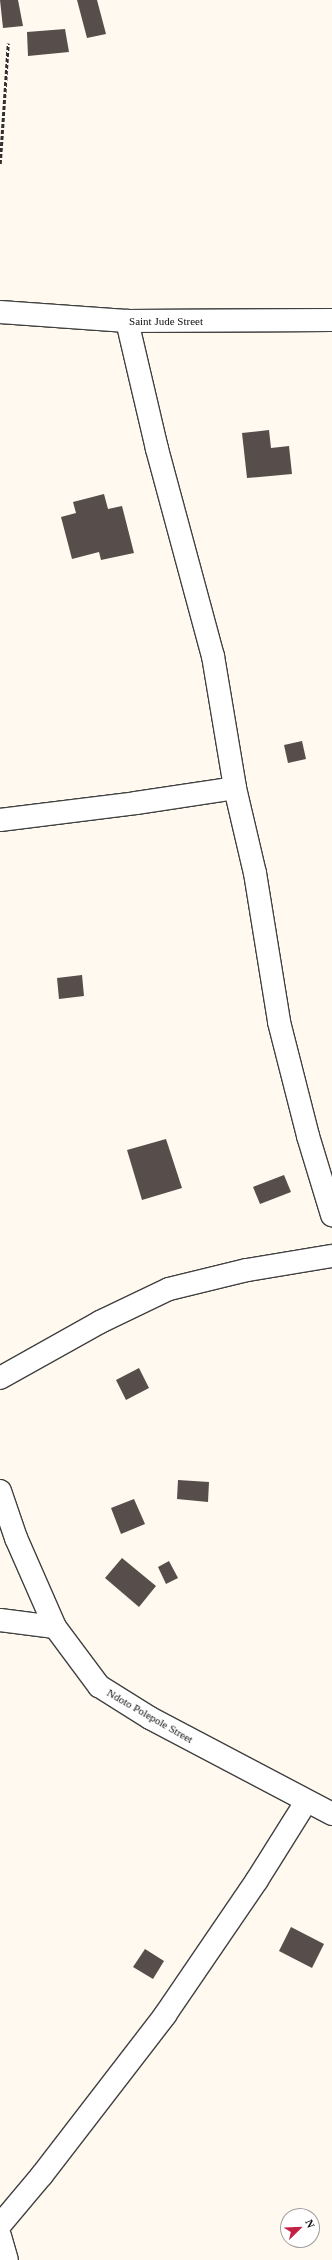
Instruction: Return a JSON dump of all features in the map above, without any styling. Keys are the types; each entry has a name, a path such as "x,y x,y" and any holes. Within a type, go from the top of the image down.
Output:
{"street":[{"name":"Saint Jude Street","path":"0,312 128,321 332,320"},
{"path":"128,321 157,449 213,656 235,788 255,873 279,1022 308,1136 332,1215"},
{"path":"0,820 136,803 235,788"},
{"path":"0,1378 100,1322 169,1289 247,1270 332,1256"},
{"name":"Ndoto Polepole Street","path":"0,1491 16,1538 55,1627 99,1686 150,1718 306,1802 332,1814"},
{"path":"0,1620 55,1627"},
{"path":"0,2225 42,2175 165,2015 256,1880 306,1802"},
{"path":"0,2236 7,2260"}],"path":[{"path":"0,164 8,42"}],"building":[{"path":"0,0 18,0 23,26 3,28"},
{"path":"77,0 97,0 106,34 87,38"},
{"path":"65,29 69,52 28,56 27,32"},
{"path":"269,430 271,448 289,446 292,474 247,478 242,433"},
{"path":"104,494 108,509 122,506 134,553 101,560 99,552 72,559 61,517 76,513 73,502"},
{"path":"302,741 306,759 288,763 284,745"},
{"path":"82,975 84,996 59,999 57,978"},
{"path":"166,1139 182,1188 142,1200 127,1150"},
{"path":"284,1175 291,1192 260,1204 253,1187"},
{"path":"139,1368 149,1388 126,1400 116,1380"},
{"path":"178,1480 209,1482 208,1502 177,1499"},
{"path":"134,1499 145,1524 121,1534 111,1508"},
{"path":"122,1558 156,1586 139,1607 105,1578"},
{"path":"169,1561 178,1578 166,1584 158,1567"},
{"path":"291,1927 324,1944 312,1968 279,1951"},
{"path":"145,1949 164,1961 153,1979 133,1967"}]}
